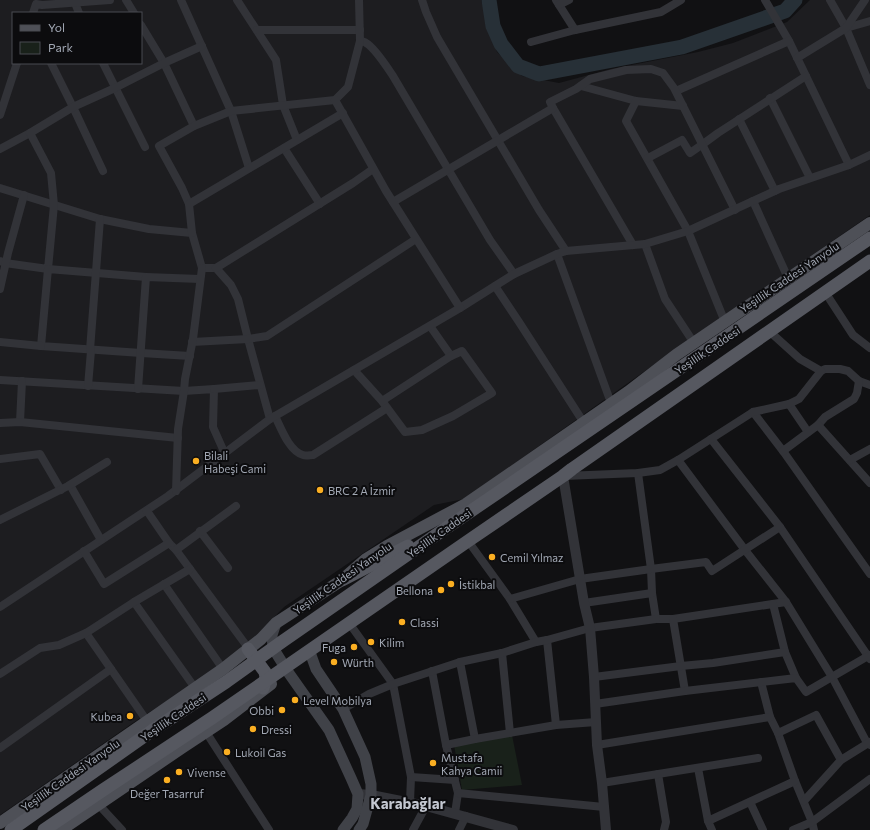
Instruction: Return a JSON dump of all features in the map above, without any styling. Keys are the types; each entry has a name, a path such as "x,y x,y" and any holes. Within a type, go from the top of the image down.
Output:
{"highway":[{"name":"Yeşillik Caddesi","path":"4,823 153,730 226,682 430,539 870,238"},
{"name":"Yeşillik Caddesi","path":"44,830 212,718 263,686 314,650 348,623 563,476 870,261"},
{"path":"342,580 414,542 430,539"},
{"path":"248,649 265,672 266,677 263,686"}],"main road":[{"name":"Yeşillik Caddesi Yanyolu","path":"4,823 223,669 261,639 276,623 342,580 366,559 387,546 466,504 628,392 676,355 870,223"},
{"path":"276,623 272,635 273,648 329,730 358,794 357,809 343,830"},
{"path":"314,650 316,669 343,709 366,757 371,784 371,795 363,824 359,830"},
{"path":"61,830 224,720 263,686"}],"street":[{"path":"33,2 42,5 110,0"},
{"path":"126,0 133,12"},
{"path":"181,0 231,111 249,168"},
{"path":"237,0 276,60 283,105 297,140"},
{"path":"176,491 178,429 202,268 192,233 189,204 159,146 194,126 231,111 335,100 348,87 360,41 359,0"},
{"path":"422,0 437,37 539,210 566,251"},
{"path":"570,0 558,2 575,30"},
{"path":"531,42 575,30 661,12 682,0"},
{"path":"765,0 789,41 849,165"},
{"path":"830,0 846,28 870,85"},
{"path":"846,28 865,0"},
{"path":"74,3 79,12"},
{"path":"797,58 846,28 870,21"},
{"path":"142,27 164,63 194,126"},
{"path":"257,30 360,30"},
{"path":"360,41 366,42 375,51 393,76 490,240 514,274"},
{"path":"676,91 789,41"},
{"path":"0,149 73,107 202,46"},
{"path":"0,115 17,64"},
{"path":"52,64 103,171"},
{"path":"103,64 145,147"},
{"path":"633,245 550,102 590,79 626,70 651,69 663,73 676,91 735,210"},
{"path":"648,158 682,140 690,153 770,98 806,76"},
{"path":"580,86 636,101 683,106"},
{"path":"770,98 810,178"},
{"path":"335,100 393,202 460,308"},
{"path":"636,101 626,121 688,231 725,322"},
{"path":"393,202 553,108"},
{"path":"189,204 342,113"},
{"path":"739,119 775,191"},
{"path":"30,133 51,173 54,205 41,346"},
{"path":"284,148 320,204"},
{"path":"0,607 176,491 272,418 430,326 514,274 556,254 566,251 645,244 688,231 775,191 849,165 870,155"},
{"path":"202,268 216,268 374,169"},
{"path":"0,188 100,219 149,230 192,233"},
{"path":"0,289 3,262 24,195"},
{"path":"753,201 788,278"},
{"path":"88,386 100,219"},
{"path":"192,342 248,339 267,336 416,239"},
{"path":"645,244 665,299 694,343"},
{"path":"556,254 611,403"},
{"path":"3,262 48,269 146,277 200,279"},
{"path":"216,268 231,285 238,299 260,385 272,418 296,451 304,456 313,455 384,405 451,356 462,351 492,393 453,416 422,430 405,432 384,405 354,370"},
{"path":"138,389 146,277"},
{"path":"495,286 584,423"},
{"path":"825,292 853,335 870,348"},
{"path":"430,326 451,356"},
{"path":"769,331 800,359 821,371"},
{"path":"0,342 90,350 190,356"},
{"path":"606,830 597,744 590,628 584,603 563,476 638,473 660,470 711,440 754,412 789,404 799,399 821,371 825,369 840,369 848,371 859,381 870,384"},
{"path":"0,380 184,392 260,385"},
{"path":"20,422 22,381"},
{"path":"783,451 825,418 854,400 859,381"},
{"path":"214,389 212,427 225,454"},
{"path":"789,404 808,432"},
{"path":"754,412 870,574"},
{"path":"0,423 20,422 178,438"},
{"path":"818,424 870,483"},
{"path":"711,440 780,527 869,657 806,692 796,678 785,652 773,604"},
{"path":"850,460 870,449"},
{"path":"0,458 40,454 60,490"},
{"path":"678,460 786,602 832,677 869,744 841,760 804,801"},
{"path":"0,520 70,485 107,462"},
{"path":"638,473 651,568 652,593 656,619"},
{"path":"70,485 101,540"},
{"path":"176,550 236,506"},
{"path":"147,511 169,543 176,550 246,644 248,649"},
{"path":"510,599 580,579 651,568 706,562 712,571 780,527"},
{"path":"200,531 228,568"},
{"path":"468,540 510,599 536,642"},
{"path":"84,551 104,584 169,543"},
{"path":"0,674 40,648 60,645 86,633 134,602 190,569"},
{"path":"164,584 223,669"},
{"path":"584,603 652,593"},
{"path":"134,602 195,688"},
{"path":"343,709 369,694 432,671 460,662 502,653 536,642 590,628 656,619 673,619 786,602"},
{"path":"673,619 685,690"},
{"path":"348,623 393,684 411,777 410,802"},
{"path":"86,633 147,721"},
{"path":"547,640 556,725"},
{"path":"594,677 713,663 785,652"},
{"path":"502,653 510,733"},
{"path":"460,662 475,738"},
{"path":"0,748 111,669"},
{"path":"432,671 446,745 458,793 455,813"},
{"path":"595,704 685,690 796,678"},
{"path":"760,682 770,717 778,733 813,826"},
{"path":"778,733 816,715 841,760"},
{"path":"597,744 770,717"},
{"path":"446,745 475,738 556,725 596,722"},
{"path":"206,732 269,830"},
{"path":"602,783 758,758"},
{"path":"698,768 708,821 712,830"},
{"path":"658,774 666,822 664,830"},
{"path":"411,777 455,780"},
{"path":"708,821 795,781"},
{"path":"793,830 813,826 869,782"},
{"path":"458,793 604,807"},
{"path":"358,794 410,802 466,816 507,829"},
{"path":"750,802 764,830"},
{"path":"98,804 122,830"},
{"path":"413,830 426,806"},
{"path":"459,830 466,816"}],"shaded area":[{"path":"0,0 481,0 497,52 522,76 559,83 611,69 698,52 733,43 787,22 810,0 870,0 870,215 464,499 434,505 284,607 228,663 140,718 0,815"}],"green space":[{"path":"512,735 522,785 462,790 454,745"}],"waterway":[{"path":"489,0 493,26 501,44 518,66 539,74 682,47 785,11 795,0"}],"place":[{"name":"Bilali Habeşi Cami","path":"196,461"},
{"name":"BRC 2 A İzmir","path":"320,490"},
{"name":"Cemil Yılmaz","path":"492,557"},
{"name":"İstikbal","path":"451,584"},
{"name":"Bellona","path":"441,590"},
{"name":"Classi","path":"402,622"},
{"name":"Kilim","path":"371,642"},
{"name":"Fuga","path":"354,647"},
{"name":"Würth","path":"334,662"},
{"name":"Level Mobilya","path":"295,700"},
{"name":"Obbi","path":"282,710"},
{"name":"Kubea","path":"130,716"},
{"name":"Dressi","path":"253,729"},
{"name":"Lukoil Gas","path":"227,752"},
{"name":"Mustafa Kahya Camii","path":"433,763"},
{"name":"Vivense","path":"179,772"},
{"name":"Değer Tasarruf","path":"167,780"}],"district":[{"name":"Karabağlar","path":"408,803"}]}
